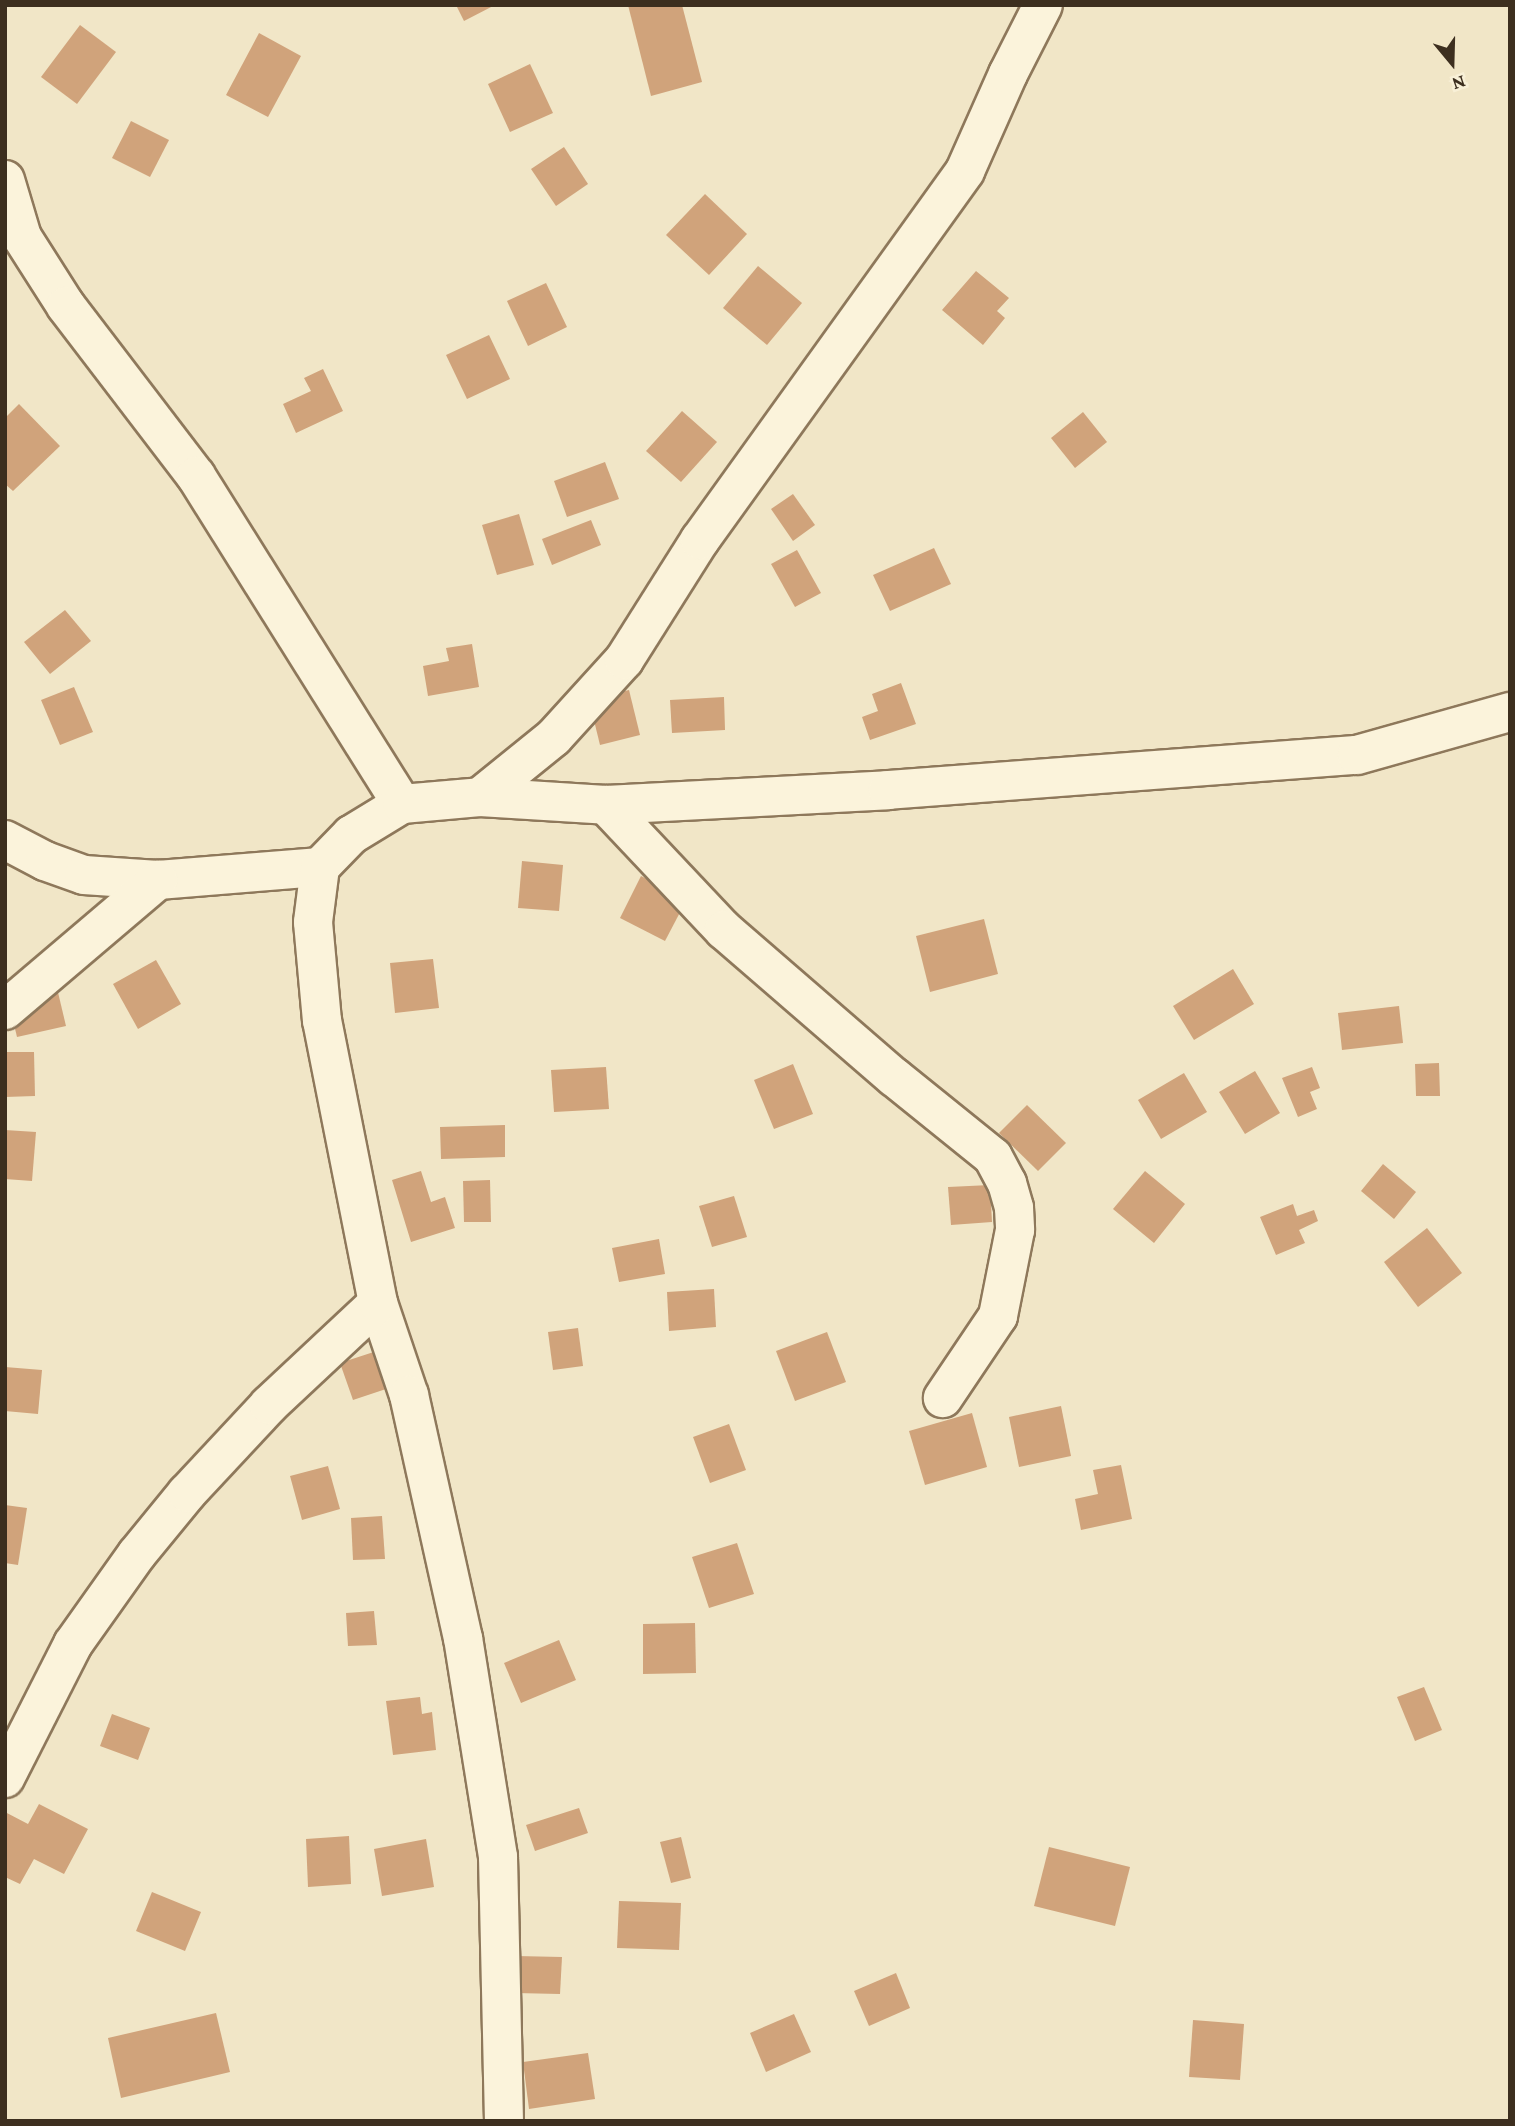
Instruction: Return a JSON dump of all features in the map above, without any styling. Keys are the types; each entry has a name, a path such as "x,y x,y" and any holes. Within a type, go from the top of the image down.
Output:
{"street":[{"path":"480,797 554,737 624,660 700,540 965,172 1008,74 1043,5"},
{"path":"5,180 22,237 66,306 196,476 402,804"},
{"path":"504,2121 496,1843 461,1625 409,1395 378,1303 322,1021 313,922 320,867 352,835 402,804 480,797 606,805 888,790 1357,755 1510,712"},
{"path":"606,805 724,930 894,1077 993,1157 1007,1183 1014,1208 1015,1230 998,1316 943,1398"},
{"path":"5,840 45,861 85,874 158,880 320,867"},
{"path":"5,1010 158,880"},
{"path":"5,1778 73,1644 137,1554 187,1493 269,1405 378,1303"}],"building":[{"path":"456,5 495,5 464,21"},
{"path":"628,5 682,5 702,82 651,96"},
{"path":"80,25 116,52 77,104 41,77"},
{"path":"259,33 301,56 268,117 226,95"},
{"path":"530,64 553,113 510,132 488,84"},
{"path":"131,121 169,140 150,177 112,158"},
{"path":"564,147 588,184 556,206 531,169"},
{"path":"705,194 747,234 709,275 666,235"},
{"path":"758,266 802,303 767,345 723,308"},
{"path":"976,271 1009,298 997,311 1005,318 983,345 942,310"},
{"path":"546,283 567,327 528,346 507,301"},
{"path":"489,335 510,379 467,399 446,355"},
{"path":"323,369 343,411 296,433 283,404 311,391 304,378"},
{"path":"19,404 60,446 13,491 5,484 5,418"},
{"path":"682,411 717,442 681,482 646,451"},
{"path":"1083,412 1107,442 1075,468 1051,438"},
{"path":"605,462 619,499 567,517 554,481"},
{"path":"793,494 815,525 793,541 771,509"},
{"path":"519,514 534,565 497,575 482,525"},
{"path":"591,520 601,545 552,565 542,539"},
{"path":"934,548 951,584 890,611 873,575"},
{"path":"797,550 821,593 795,607 771,564"},
{"path":"65,610 91,641 50,674 24,642"},
{"path":"472,644 479,687 428,696 423,666 449,661 446,648"},
{"path":"901,683 916,724 870,740 862,717 878,711 872,694"},
{"path":"74,687 93,732 60,745 41,700"},
{"path":"629,690 640,735 600,745 589,700"},
{"path":"724,697 725,730 672,733 670,700"},
{"path":"522,861 563,865 559,911 518,908"},
{"path":"641,876 687,899 665,941 620,918"},
{"path":"984,919 998,974 930,992 916,936"},
{"path":"433,959 439,1008 395,1013 390,963"},
{"path":"156,960 181,1004 138,1029 113,984"},
{"path":"1233,969 1254,1004 1194,1040 1173,1006"},
{"path":"56,984 66,1026 17,1037 7,995"},
{"path":"1399,1006 1403,1043 1342,1050 1338,1013"},
{"path":"5,1052 34,1052 35,1096 5,1097"},
{"path":"1439,1063 1440,1096 1416,1096 1415,1064"},
{"path":"793,1064 813,1114 774,1129 754,1080"},
{"path":"606,1067 609,1109 554,1112 551,1070"},
{"path":"1312,1067 1320,1088 1310,1092 1317,1109 1298,1117 1282,1078"},
{"path":"1255,1071 1280,1113 1245,1134 1219,1092"},
{"path":"1184,1073 1207,1112 1161,1139 1138,1100"},
{"path":"1027,1105 1066,1143 1038,1171 999,1133"},
{"path":"505,1125 505,1157 441,1159 440,1127"},
{"path":"5,1130 36,1132 32,1181 5,1179"},
{"path":"1383,1164 1416,1192 1394,1219 1361,1191"},
{"path":"421,1171 431,1202 445,1197 455,1228 411,1242 392,1180"},
{"path":"1145,1171 1185,1204 1154,1243 1113,1209"},
{"path":"490,1180 491,1222 464,1222 463,1181"},
{"path":"990,1185 992,1222 951,1225 948,1187"},
{"path":"734,1196 747,1237 712,1247 699,1206"},
{"path":"1293,1204 1297,1216 1314,1210 1318,1221 1299,1230 1305,1243 1276,1255 1260,1217"},
{"path":"1427,1228 1462,1273 1418,1307 1384,1262"},
{"path":"659,1239 665,1274 619,1282 612,1248"},
{"path":"714,1289 716,1327 669,1331 667,1292"},
{"path":"578,1328 583,1366 553,1370 548,1332"},
{"path":"827,1332 846,1382 795,1401 776,1351"},
{"path":"389,1347 401,1384 353,1400 340,1363"},
{"path":"5,1367 42,1370 38,1414 5,1411"},
{"path":"1061,1406 1071,1456 1019,1467 1009,1417"},
{"path":"972,1413 987,1467 925,1485 909,1431"},
{"path":"729,1424 746,1470 710,1483 693,1437"},
{"path":"1121,1465 1132,1519 1081,1530 1075,1499 1098,1494 1093,1470"},
{"path":"328,1466 340,1509 302,1520 290,1476"},
{"path":"5,1505 27,1508 18,1565 5,1563"},
{"path":"382,1516 385,1559 353,1560 351,1518"},
{"path":"737,1543 754,1594 709,1608 692,1557"},
{"path":"374,1611 377,1645 348,1646 346,1613"},
{"path":"695,1623 696,1673 643,1674 643,1624"},
{"path":"559,1640 576,1680 521,1703 504,1663"},
{"path":"1424,1687 1442,1730 1415,1741 1397,1697"},
{"path":"420,1697 422,1714 432,1712 436,1750 393,1755 386,1701"},
{"path":"112,1714 150,1728 138,1760 100,1746"},
{"path":"39,1804 88,1829 64,1874 34,1859 20,1884 5,1877 5,1812 28,1824"},
{"path":"579,1808 588,1833 535,1851 526,1825"},
{"path":"349,1836 351,1884 308,1887 306,1839"},
{"path":"681,1837 691,1878 671,1883 660,1842"},
{"path":"426,1839 434,1887 382,1896 374,1849"},
{"path":"1049,1847 1130,1867 1115,1926 1034,1906"},
{"path":"152,1892 201,1912 185,1951 136,1931"},
{"path":"619,1901 681,1903 679,1950 617,1948"},
{"path":"516,1956 562,1957 560,1994 515,1993"},
{"path":"896,1973 910,2008 869,2026 854,1991"},
{"path":"216,2013 230,2072 121,2098 108,2038"},
{"path":"794,2014 811,2052 766,2072 750,2033"},
{"path":"1193,2020 1244,2024 1240,2080 1189,2077"},
{"path":"588,2053 595,2099 529,2109 523,2062"}]}
